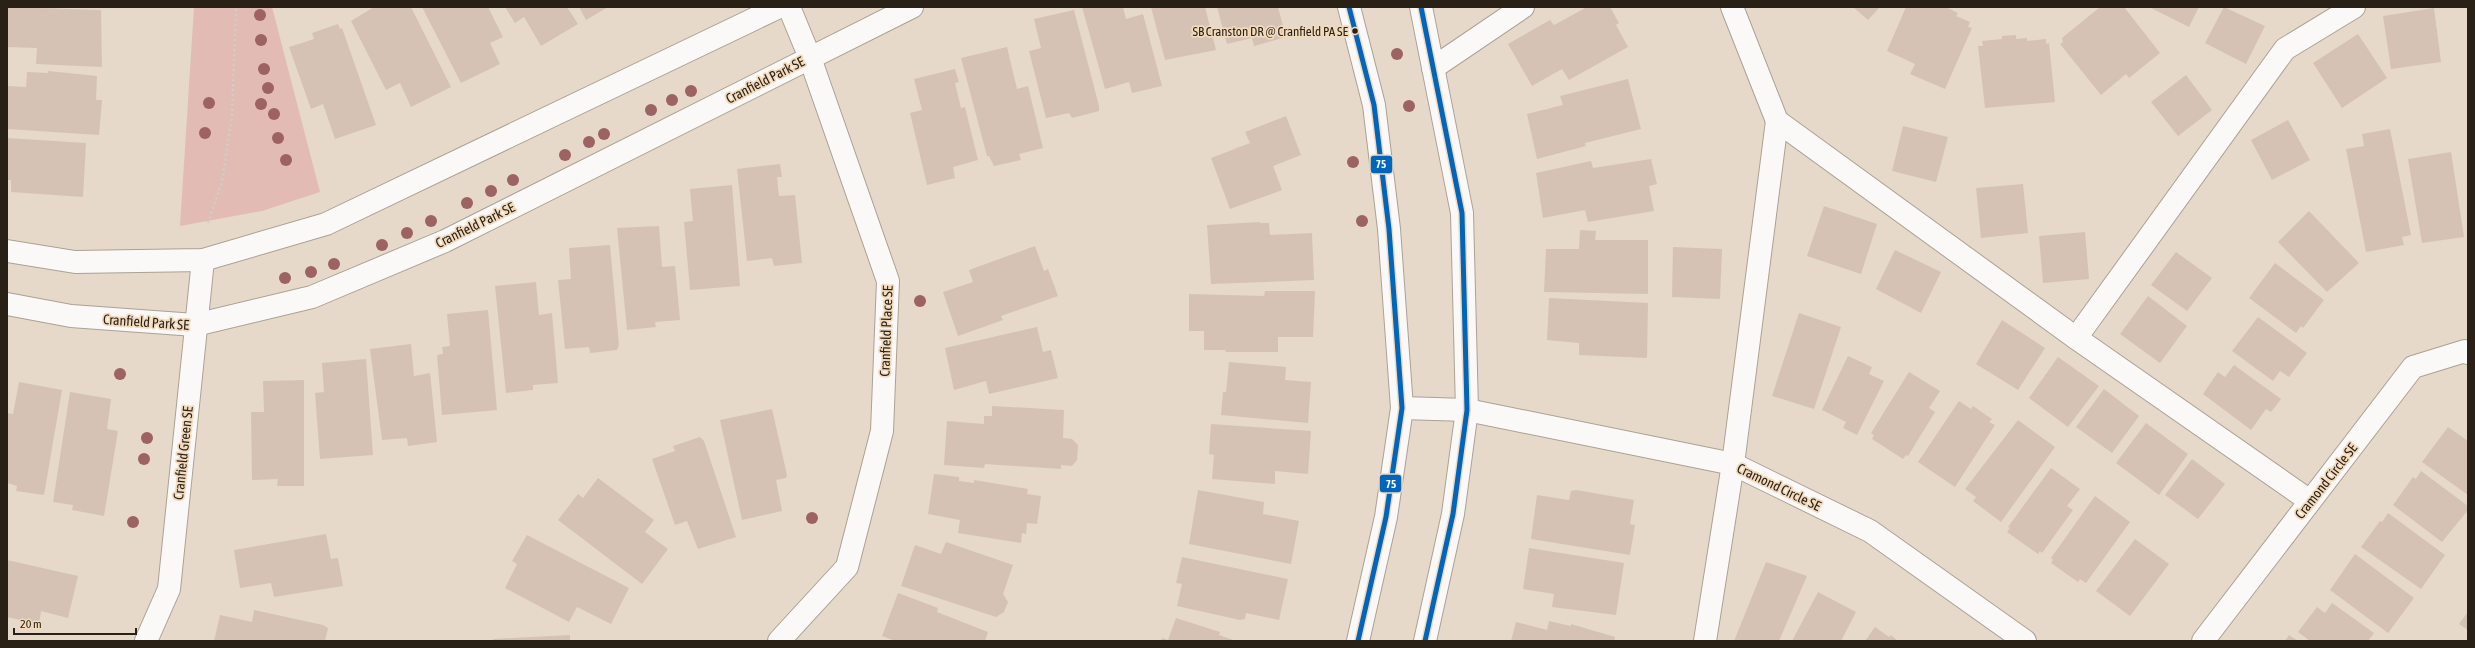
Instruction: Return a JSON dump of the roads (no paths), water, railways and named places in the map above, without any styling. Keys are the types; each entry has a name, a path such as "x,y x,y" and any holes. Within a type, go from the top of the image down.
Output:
{"street":[{"path":"7,251 75,262 203,260 326,224 779,7"},
{"name":"Cranfield Place SE","path":"779,641 847,567 882,431 888,281 810,58 789,7"},
{"name":"Cranfield Park SE","path":"7,304 71,316 195,326 312,297 445,241 912,7"},
{"path":"1349,7 1374,104 1389,229 1402,408 1386,517 1358,641"},
{"path":"1421,7 1462,213 1467,410 1453,514 1425,641"},
{"path":"1433,68 1523,7"},
{"path":"1705,641 1733,464 1777,121 1732,7"},
{"path":"2076,338 2285,49 2354,7"},
{"path":"1777,121 2076,338 2310,502"},
{"name":"Cranfield Green SE","path":"146,641 170,589 195,326 203,260"},
{"name":"Cramond Circle SE","path":"2203,641 2414,367 2465,351 2468,353"},
{"name":"Cramond Circle SE","path":"1402,408 1467,410 1733,464 1870,531 2025,641"}],"place":[{"name":"SB Cranston DR @ Cranfield PA SE","path":"1355,31"}]}
